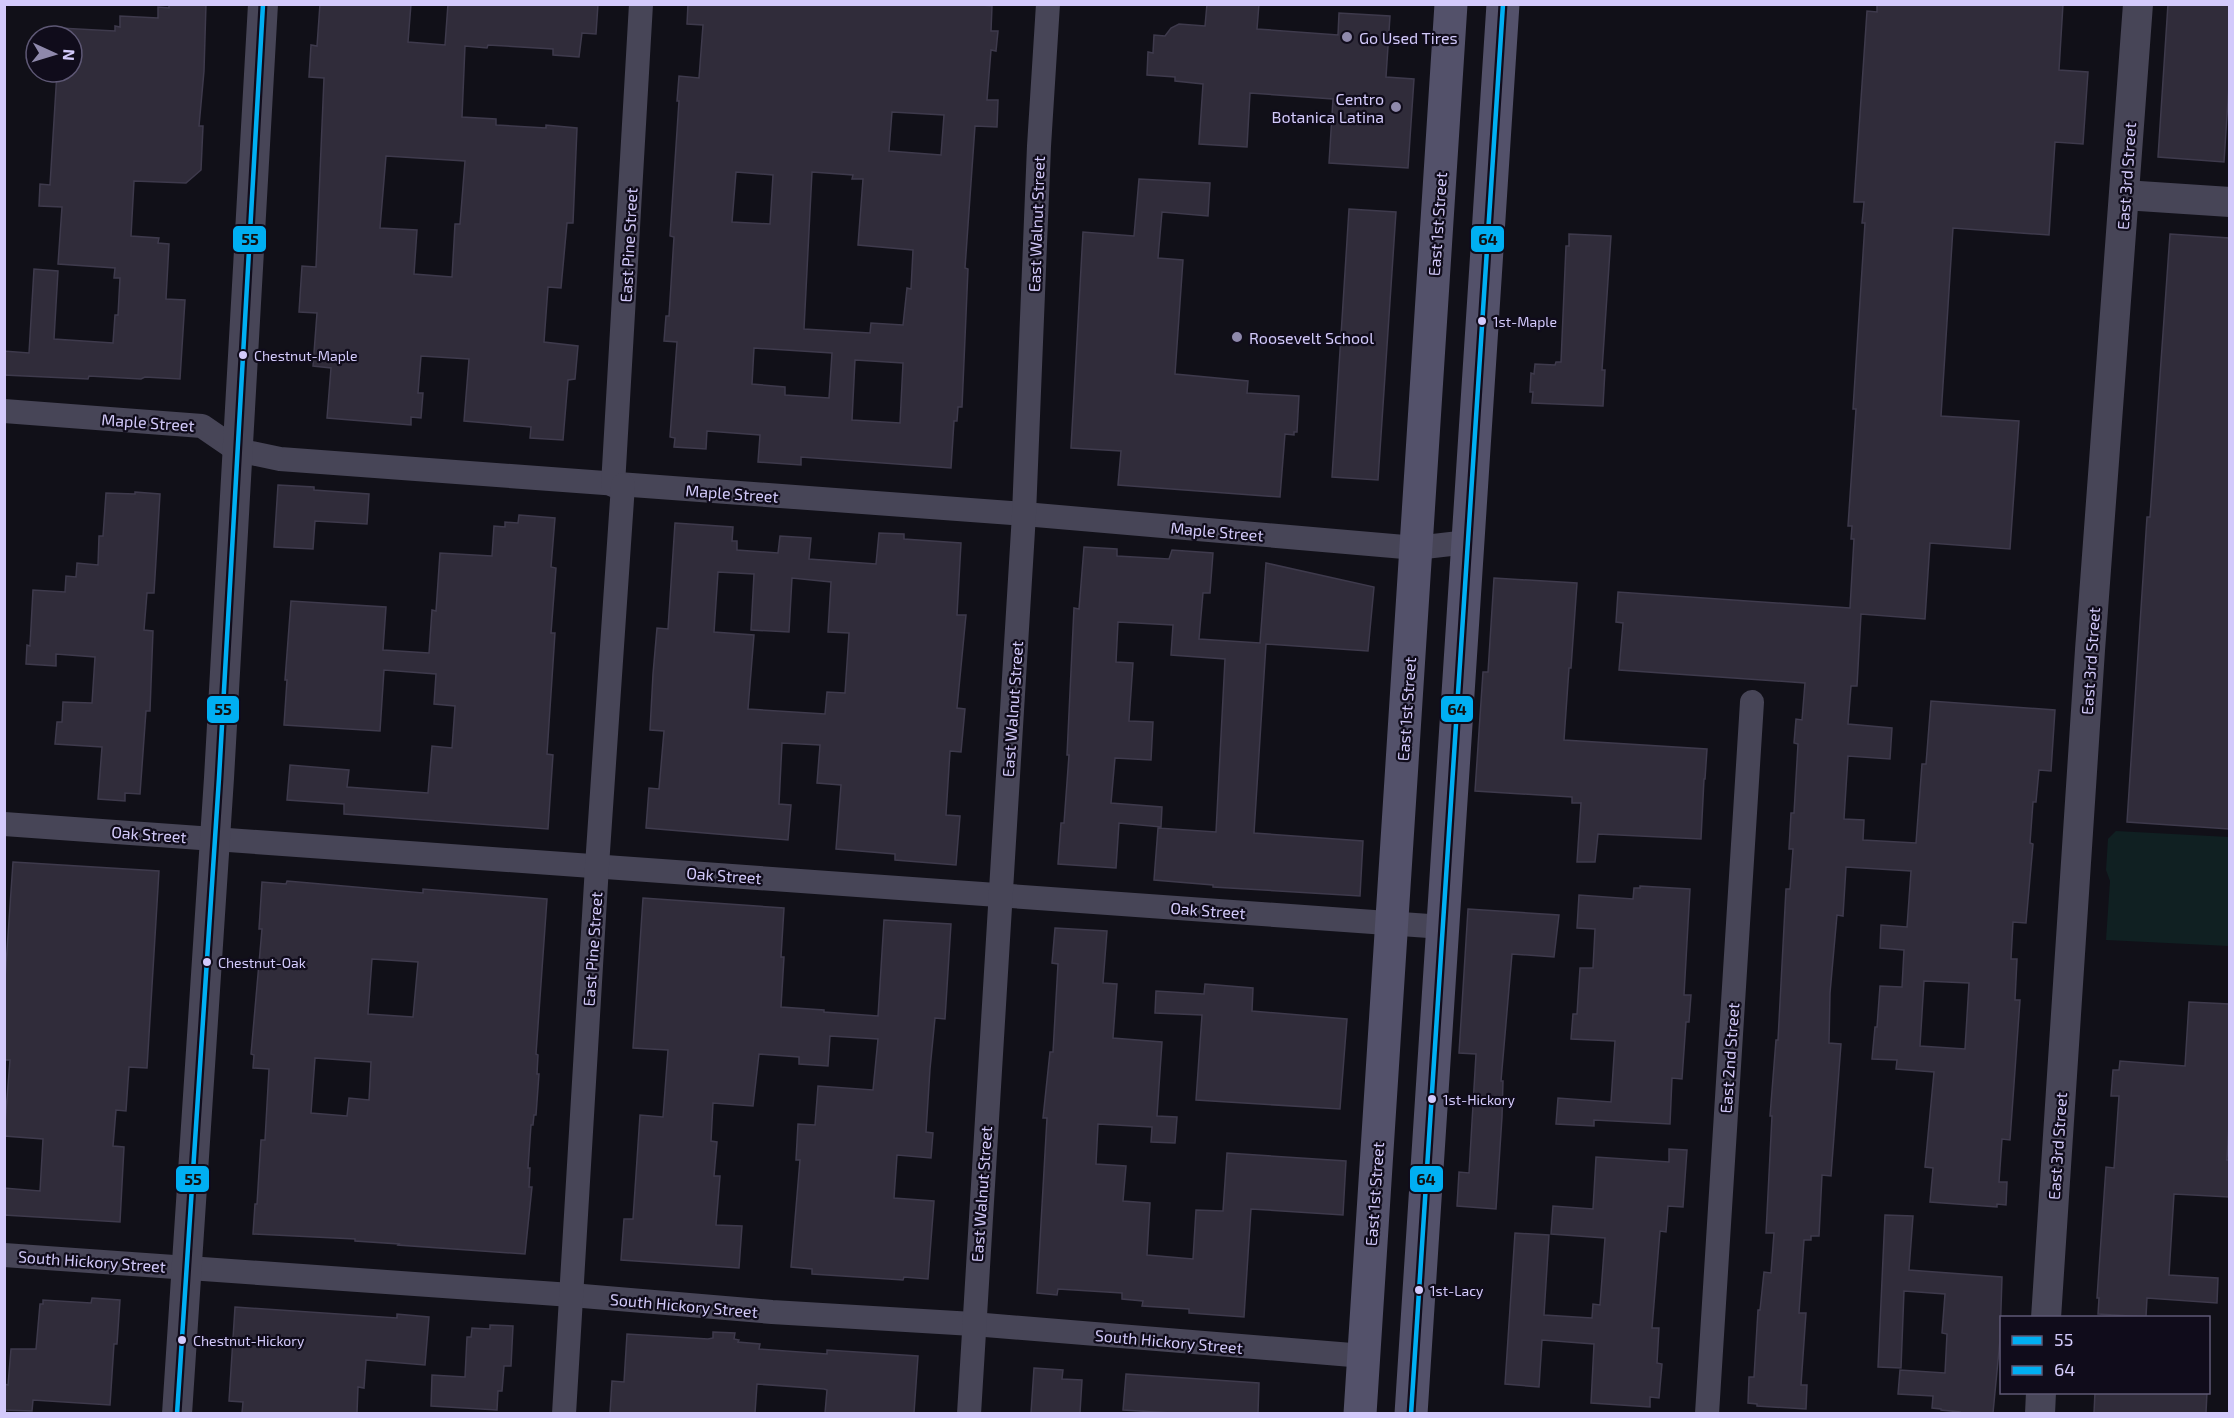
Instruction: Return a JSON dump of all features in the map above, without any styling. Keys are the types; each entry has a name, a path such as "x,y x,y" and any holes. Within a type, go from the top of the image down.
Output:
{"main road":[{"name":"East 1st Street","path":"1360,1413 1451,4"},
{"path":"1411,1413 1503,4"}],"street":[{"path":"177,1413 215,839 263,4"},
{"name":"East Pine Street","path":"564,1413 618,485 641,4"},
{"name":"East Walnut Street","path":"969,1413 1024,514 1039,146 1048,4"},
{"name":"East 3rd Street","path":"2046,1316 2090,650 2138,4"},
{"path":"2124,195 2229,202"},
{"name":"Maple Street","path":"4,411 202,426 237,450 280,459 1024,514 1416,548 1468,542"},
{"name":"East 2nd Street","path":"1707,1413 1752,702"},
{"name":"Oak Street","path":"4,824 1443,927"},
{"name":"South Hickory Street","path":"4,1255 571,1295 772,1312 973,1324 1364,1356"},
{"path":"2040,1413 2041,1394"}],"shaded area":[{"path":"2116,831 2229,837 2229,946 2106,940 2110,881 2106,870 2108,839"}],"building":[{"path":"169,4 206,4 204,71 199,126 203,126 201,170 186,183 134,181 131,236 159,238 158,243 169,244 166,299 185,300 180,379 89,376 88,379 4,375 4,351 29,353 34,269 58,271 54,339 113,343 115,315 118,315 120,278 114,278 115,268 58,264 62,207 39,206 40,184 50,185 56,84 84,84 84,29 115,31 115,26 120,27 120,16 158,18 158,7 169,8"},
{"path":"320,4 411,4 408,42 445,45 448,4 598,4 596,34 582,33 579,57 553,55 553,49 465,46 462,117 496,119 496,125 546,128 546,125 577,128 573,223 567,223 561,288 548,287 544,342 578,346 575,379 568,380 563,440 530,438 531,427 464,421 469,359 421,356 418,393 423,393 421,418 411,417 411,425 327,418 331,368 313,366 317,313 299,312 302,266 316,267 324,78 309,77 311,45 317,46","holes":["386,156 465,161 460,224 455,224 452,277 414,274 417,230 380,228"]},
{"path":"688,4 970,4 992,6 991,31 998,31 996,51 991,50 987,100 998,100 997,127 975,126 965,268 968,269 962,407 958,407 957,421 954,421 951,468 801,457 801,465 758,462 760,435 707,431 706,449 674,447 675,438 670,437 677,342 664,341 666,316 669,316 674,237 670,236 679,101 677,101 679,76 699,78 703,25 687,24","holes":["892,112 944,115 941,155 889,151","736,172 773,175 770,224 732,222","812,172 853,175 852,179 863,179 858,245 913,250 911,289 907,288 903,325 871,323 870,333 804,329","754,348 832,353 829,398 785,395 785,387 752,384","855,360 903,363 900,423 852,420"]},
{"path":"1207,4 1259,4 1257,29 1338,35 1339,13 1390,16 1386,77 1414,79 1408,168 1329,163 1333,99 1250,93 1247,147 1199,144 1203,84 1175,81 1175,77 1147,75 1148,52 1153,53 1154,35 1165,36 1171,28 1179,24 1205,26"},
{"path":"1877,4 2063,4 2059,70 2088,72 2083,144 2055,142 2049,235 1953,228 1941,416 2019,421 2010,549 1930,543 1925,619 1861,614 1857,686 1851,686 1848,724 1892,728 1890,759 1848,756 1844,819 1864,820 1863,840 1916,843 1922,764 1926,764 1931,701 2055,710 2051,771 2039,770 2036,802 2033,802 2030,843 2033,844 2026,923 2013,922 2011,959 2017,959 2015,1000 2020,1000 2010,1140 2002,1139 1999,1182 2007,1182 2006,1205 1997,1204 1997,1207 1930,1202 1933,1168 1925,1167 1934,1072 1896,1069 1897,1060 1872,1059 1880,986 1902,987 1904,950 1880,948 1881,925 1907,927 1911,871 1846,867 1843,916 1837,915 1830,993 1829,1043 1841,1044 1831,1176 1822,1175 1819,1236 1811,1236 1811,1240 1804,1240 1799,1313 1806,1313 1801,1385 1807,1385 1806,1409 1757,1406 1757,1404 1748,1403 1749,1377 1754,1377 1758,1310 1760,1310 1764,1272 1771,1273 1774,1233 1766,1233 1772,1116 1770,1116 1776,1040 1778,1040 1786,889 1790,889 1793,849 1789,849 1791,813 1794,813 1798,744 1794,743 1796,719 1802,720 1805,683 1619,670 1623,623 1616,622 1618,592 1850,608 1854,539 1851,539 1852,526 1848,526 1865,223 1862,223 1864,202 1854,202 1867,11 1877,12","holes":["1924,981 1969,983 1965,1049 1920,1046"]},
{"path":"2168,4 2229,4 2229,85 2224,162 2158,157"},
{"path":"1139,179 1210,183 1208,216 1162,212 1158,258 1183,260 1175,374 1248,381 1247,393 1299,396 1297,432 1294,432 1294,435 1285,434 1280,497 1118,485 1121,451 1071,448 1083,232 1134,236"},
{"path":"1349,209 1396,212 1378,480 1332,477"},
{"path":"1569,234 1611,236 1602,370 1605,370 1603,406 1532,403 1531,373 1534,374 1535,364 1555,365 1556,362 1561,362 1566,246 1569,246"},
{"path":"2170,234 2229,238 2229,829 2127,822 2147,517 2150,517"},
{"path":"278,485 369,494 367,524 315,521 313,549 274,547"},
{"path":"135,492 160,494 154,593 147,593 144,630 153,631 150,711 146,711 140,794 125,793 125,801 98,799 102,747 55,744 57,722 62,722 63,702 92,703 95,657 56,654 56,666 26,664 27,645 30,646 33,590 65,592 66,576 76,577 77,563 98,565 99,536 103,536 106,493 135,494"},
{"path":"519,515 555,518 551,567 556,568 551,633 555,633 547,754 553,755 548,829 344,814 344,804 287,800 290,765 349,770 347,787 428,793 432,746 452,748 455,706 434,704 436,674 384,670 380,731 284,725 291,601 386,607 383,650 429,653 432,610 436,611 440,553 492,556 494,526 505,527 505,522 518,523"},
{"path":"675,523 733,527 732,541 737,541 737,550 778,553 780,536 811,538 809,559 876,564 879,533 904,534 904,539 961,543 957,615 966,615 957,708 965,709 961,752 950,751 946,815 960,816 956,865 895,860 895,854 836,849 841,785 817,783 820,745 782,743 779,804 791,805 788,840 646,828 649,788 659,789 664,731 650,730 657,628 668,629","holes":["718,572 754,574 751,630 789,632 792,578 831,582 828,632 849,633 845,693 827,692 825,714 748,709 754,635 714,632"]},
{"path":"1084,547 1117,549 1117,556 1169,559 1172,550 1213,553 1210,593 1203,593 1199,639 1260,643 1266,563 1374,587 1368,651 1266,644 1254,833 1363,841 1360,896 1213,887 1213,885 1154,880 1158,828 1216,832 1225,659 1171,655 1173,625 1118,622 1116,662 1133,663 1129,721 1153,722 1151,760 1115,758 1111,803 1162,807 1161,827 1119,823 1116,868 1058,864 1061,823 1064,823 1069,755 1067,755 1074,608 1079,609"},
{"path":"1494,578 1577,583 1564,740 1707,749 1701,839 1598,834 1595,862 1577,862 1581,803 1572,803 1572,797 1475,791 1483,672 1488,672"},
{"path":"13,862 159,871 147,1068 129,1067 126,1111 116,1110 113,1146 124,1147 120,1222 4,1215 4,1188 40,1191 43,1139 4,1136 10,1060 4,1060 4,994"},
{"path":"287,881 423,893 423,889 547,899 536,1054 538,1055 537,1074 539,1074 536,1115 531,1125 528,1168 530,1168 529,1187 532,1187 525,1254 398,1245 355,1241 355,1239 253,1234 261,1140 265,1140 269,1069 253,1068 254,1055 251,1054 262,929 259,929 262,882 286,884","holes":["372,959 418,962 413,1017 368,1014","315,1058 371,1062 369,1100 349,1098 347,1116 311,1113"]},
{"path":"1640,886 1690,889 1684,995 1691,995 1689,1022 1686,1022 1682,1079 1672,1078 1670,1124 1594,1120 1594,1126 1556,1124 1558,1098 1611,1102 1615,1041 1571,1039 1573,1014 1577,1014 1580,968 1593,968 1595,929 1577,928 1579,895 1633,899 1634,888 1640,888"},
{"path":"643,898 784,908 781,1007 824,1010 824,1012 878,1016 884,920 951,924 945,1019 935,1018 930,1069 926,1132 933,1133 931,1158 897,1155 894,1198 934,1201 928,1279 904,1277 903,1280 812,1274 812,1269 791,1267 800,1160 796,1160 798,1124 815,1125 818,1086 873,1090 878,1039 830,1036 828,1066 799,1064 799,1057 759,1054 753,1106 713,1103 711,1141 717,1142 714,1176 720,1176 716,1225 742,1226 739,1268 621,1260 624,1219 633,1219 640,1115 663,1117 668,1050 633,1048"},
{"path":"1468,909 1559,915 1554,957 1512,954 1501,1081 1503,1081 1502,1117 1496,1209 1457,1206 1459,1172 1469,1173 1476,1054 1459,1053"},
{"path":"1055,928 1107,931 1103,983 1117,984 1113,1038 1162,1042 1157,1116 1177,1117 1175,1143 1151,1142 1152,1127 1098,1124 1096,1164 1126,1166 1123,1201 1150,1203 1147,1255 1193,1259 1196,1210 1223,1211 1227,1153 1346,1161 1343,1215 1251,1209 1244,1317 1189,1313 1189,1309 1142,1306 1143,1301 1122,1299 1122,1293 1058,1289 1057,1295 1037,1293 1047,1118 1043,1118 1050,1052 1053,1052 1058,964 1052,963"},
{"path":"1205,984 1253,988 1252,1011 1347,1019 1340,1109 1196,1100 1202,1015 1155,1013 1156,991 1204,994"},
{"path":"2189,1002 2229,1004 2227,1160 2229,1160 2229,1197 2174,1194 2169,1275 2218,1278 2217,1303 2147,1298 2146,1316 2098,1314 2099,1298 2097,1298 2106,1167 2114,1168 2119,1096 2111,1096 2113,1070 2119,1070 2120,1061 2185,1066"},
{"path":"1669,1149 1687,1150 1683,1207 1668,1206 1666,1232 1660,1231 1652,1328 1659,1328 1657,1363 1662,1364 1659,1398 1650,1397 1650,1407 1591,1403 1594,1344 1542,1340 1539,1387 1505,1384 1515,1233 1549,1235 1544,1315 1592,1318 1593,1304 1600,1305 1605,1238 1551,1234 1553,1206 1593,1209 1596,1157 1669,1162"},
{"path":"1885,1215 1913,1216 1909,1270 2002,1277 2000,1340 1993,1413 1960,1413 1941,1410 1932,1408 1933,1396 1898,1394 1900,1370 1945,1373 1947,1334 1942,1333 1945,1294 1904,1291 1901,1368 1878,1367"},
{"path":"92,1298 120,1300 117,1344 114,1344 110,1405 33,1400 32,1411 4,1410 4,1384 8,1385 11,1349 36,1349 40,1304 43,1304 43,1300 91,1303"},
{"path":"235,1307 397,1318 397,1314 429,1317 425,1365 366,1360 364,1388 358,1387 357,1413 242,1413 243,1402 229,1401"},
{"path":"490,1325 513,1326 511,1366 504,1366 502,1391 498,1391 497,1410 431,1406 432,1375 465,1377 467,1337 471,1337 472,1328 490,1329"},
{"path":"713,1332 735,1333 734,1339 739,1340 738,1342 760,1344 759,1349 827,1354 827,1350 918,1356 914,1413 825,1413 827,1390 757,1384 755,1413 610,1413 612,1381 624,1382 627,1334 708,1339 713,1338"},
{"path":"1034,1368 1063,1370 1062,1379 1082,1380 1080,1413 1031,1413"},
{"path":"1126,1374 1259,1383 1258,1413 1172,1413 1123,1410"},
{"path":"2095,1394 2207,1394 2206,1413 2094,1413"}],"transit line":[{"name":"55","path":"177,1414 219,778 263,4"},
{"name":"64","path":"1411,1414 1503,4"}],"place":[{"name":"Go Used Tires","path":"1347,37"},
{"name":"Centro Botanica Latina","path":"1396,107"},
{"name":"1st-Maple","path":"1482,321"},
{"name":"Roosevelt School","path":"1237,337"},
{"name":"Chestnut-Maple","path":"243,355"},
{"name":"Chestnut-Oak","path":"207,962"},
{"name":"1st-Hickory","path":"1432,1099"},
{"name":"1st-Lacy","path":"1419,1290"},
{"name":"Chestnut-Hickory","path":"182,1340"}]}
